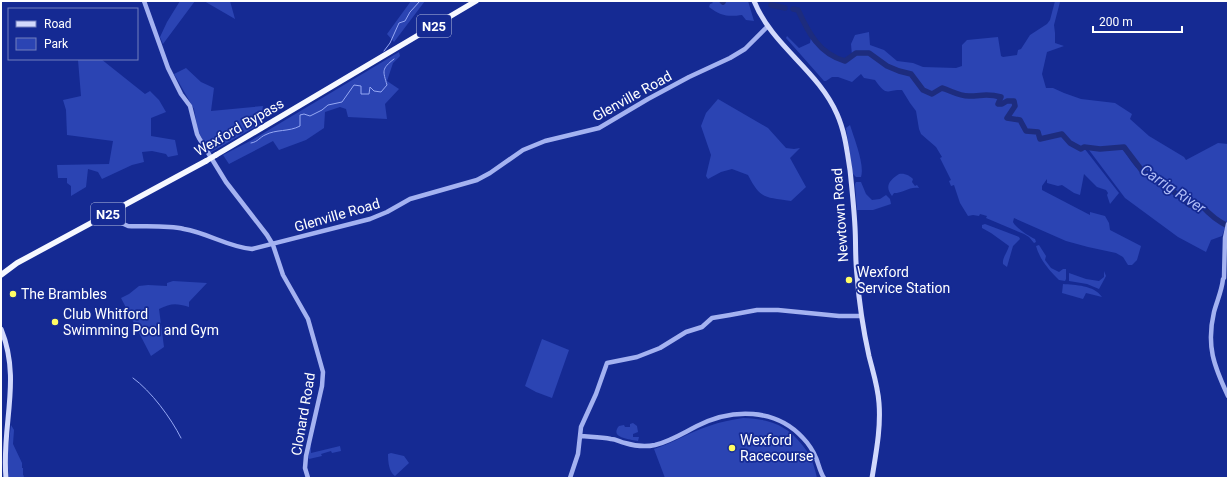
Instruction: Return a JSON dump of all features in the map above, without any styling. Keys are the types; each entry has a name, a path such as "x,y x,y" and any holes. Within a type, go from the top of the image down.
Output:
{"highway":[{"name":"Wexford Bypass","path":"1,275 9,268 206,161 476,1"},
{"name":"Wexford Bypass","path":"1,269 9,268"}],"main road":[{"name":"Newtown Road","path":"754,1 767,27 820,85 833,105 841,124 851,180 857,274 862,316 879,402 877,448 872,478"},
{"path":"1,329 8,347 11,369 11,389 5,454 6,478"}],"street":[{"name":"Clonard Road","path":"144,1 168,68 181,94 190,106 199,138 226,182 273,244 283,276 308,319 323,372 322,386 306,456 305,468 308,478"},
{"name":"Glenville Road","path":"111,213 120,223 128,226 184,228 244,248 252,249 381,215 410,199 476,180 490,173 531,146 558,137 599,128 648,99 745,49 767,27"},
{"path":"1227,226 1224,246 1224,278 1212,320 1210,341 1212,355 1228,396"},
{"path":"570,478 578,454 582,427 607,363 637,356 660,348 686,332 702,327 712,318 757,310 839,316 862,316"},
{"path":"580,436 612,439 626,444 642,446 654,445 672,440 706,422 728,415 750,413 761,414 789,425 805,439 816,456 824,478"}],"green space":[{"path":"180,1 195,1 163,44 160,37"},
{"path":"204,1 230,1 235,19"},
{"path":"411,1 425,1 394,42 387,34"},
{"path":"711,1 748,1 754,21 746,20 742,15 729,16 721,14 709,7 710,4 713,3"},
{"path":"1055,1 1060,2 1054,25 1055,43 1064,46 1047,52 1042,74 1046,88 1053,88 1081,99 1115,103 1132,114 1130,119 1149,136 1184,157 1186,160 1218,143 1228,144 1228,219 1222,236 1211,240 1206,252 1178,237 1125,198 1089,150 1123,149 1138,169 1142,172 1152,176 1143,172 1139,168 1124,147 1100,149 1084,148 1119,193 1110,204 1106,190 1097,187 1084,174 1080,195 1062,185 1058,186 1047,183 1047,179 1042,186 1042,190 1090,215 1090,212 1105,216 1109,223 1110,230 1141,246 1137,260 1132,265 1128,265 1123,257 1116,253 1066,241 1014,218 1014,224 1023,232 1035,239 1036,242 1034,243 1024,234 986,218 987,216 980,214 979,216 968,216 960,203 954,185 951,186 949,181 951,180 940,158 942,157 936,147 921,134 916,111 902,90 885,91 875,80 864,78 861,74 852,82 838,77 832,77 824,81 786,38 787,36 799,48 810,43 811,37 828,53 845,61 852,56 851,44 855,35 869,32 870,45 884,50 897,61 913,63 923,67 956,68 962,66 962,45 967,40 998,37 1001,56 1017,55 1018,50 1021,49 1030,35 1047,24 1050,20"},
{"path":"399,52 400,56 393,63 387,81 399,89 385,104 387,119 348,117 346,109 340,107 325,112 324,128 306,140 279,150 273,141 229,164 223,155 252,140"},
{"path":"78,60 102,60 145,94 150,91 159,100 166,112 151,118 151,136 175,140 178,155 168,157 166,154 152,151 142,152 144,162 132,165 102,179 98,172 88,169 86,187 71,196 71,186 67,183 67,178 58,178 57,165 109,164 113,141 67,135 66,110 63,100 81,96"},
{"path":"186,68 201,82 214,88 211,111 263,106 260,124 210,153 198,131 194,109 174,74"},
{"path":"718,99 768,128 786,148 800,148 790,158 806,187 791,201 769,198 765,196 760,193 748,175 732,169 721,172 708,179 706,176 711,155 701,126 706,113"},
{"path":"850,125 862,166 861,177 856,177 853,174 846,128"},
{"path":"899,174 905,174 913,179 912,182 919,188 894,193 892,196 888,186"},
{"path":"856,182 861,182 866,194 872,200 880,199 886,195 890,199 891,204 873,210 857,210"},
{"path":"985,224 1019,237 1020,239 1013,246 1007,267 1003,264 1003,262 1009,246 982,228 982,225"},
{"path":"1039,245 1046,256 1045,260 1051,268 1059,272 1066,269 1065,281 1059,280 1045,264 1036,246"},
{"path":"1104,271 1106,276 1099,289 1087,284 1069,281 1069,273 1086,279 1099,281 1104,277"},
{"path":"173,281 207,283 189,302 189,307 174,304 159,309 164,347 151,356 121,298 139,286 167,286 167,283"},
{"path":"1063,284 1079,285 1089,288 1099,293 1102,297 1086,293 1083,299 1062,293"},
{"path":"542,339 569,350 552,398 525,386"},
{"name":"Wexford Racecourse","path":"743,418 764,420 781,426 788,431 809,454 817,478 665,478 654,449 709,426"},
{"path":"633,423 637,426 638,432 633,434 633,437 639,437 638,441 626,439 617,433 619,426 624,425 625,427 630,427 630,424"},
{"path":"11,425 14,430 13,444 22,463 23,478 9,478 7,458"},
{"path":"311,441 311,453 340,446 341,451 332,453 331,451 321,454 322,456 309,459 308,457"},
{"path":"391,453 404,456 409,463 395,476 390,469 388,454"}],"waterway":[{"path":"384,51 390,43 399,23 405,21 410,12 420,1"},
{"name":"Carrig River","path":"771,5 785,8"},
{"name":"Carrig River","path":"793,9 798,10 810,34 821,48 836,58 845,61 856,53 869,53 887,66 911,74 923,90 932,94 942,88 965,96 988,95 1001,97 998,104 1002,104 1007,101 1014,101 1015,106 1007,118 1020,120 1026,131 1038,132 1040,139 1062,134 1070,143 1081,149 1084,147 1100,149 1124,147 1143,172 1154,176 1190,205 1202,206 1214,218 1228,226"},
{"path":"251,143 269,133 300,126 300,115 304,114 310,116 328,105 342,102 354,85 361,86 361,94 369,94 370,87 374,91 381,92 387,85 384,70 394,59"},
{"path":"133,378 140,383 160,405 181,438"}],"place":[{"name":"Wexford Service Station","path":"849,280"},
{"name":"The Brambles","path":"13,294"},
{"name":"Club Whitford Swimming Pool and Gym","path":"55,322"},
{"name":"Wexford Racecourse","path":"732,448"}]}
